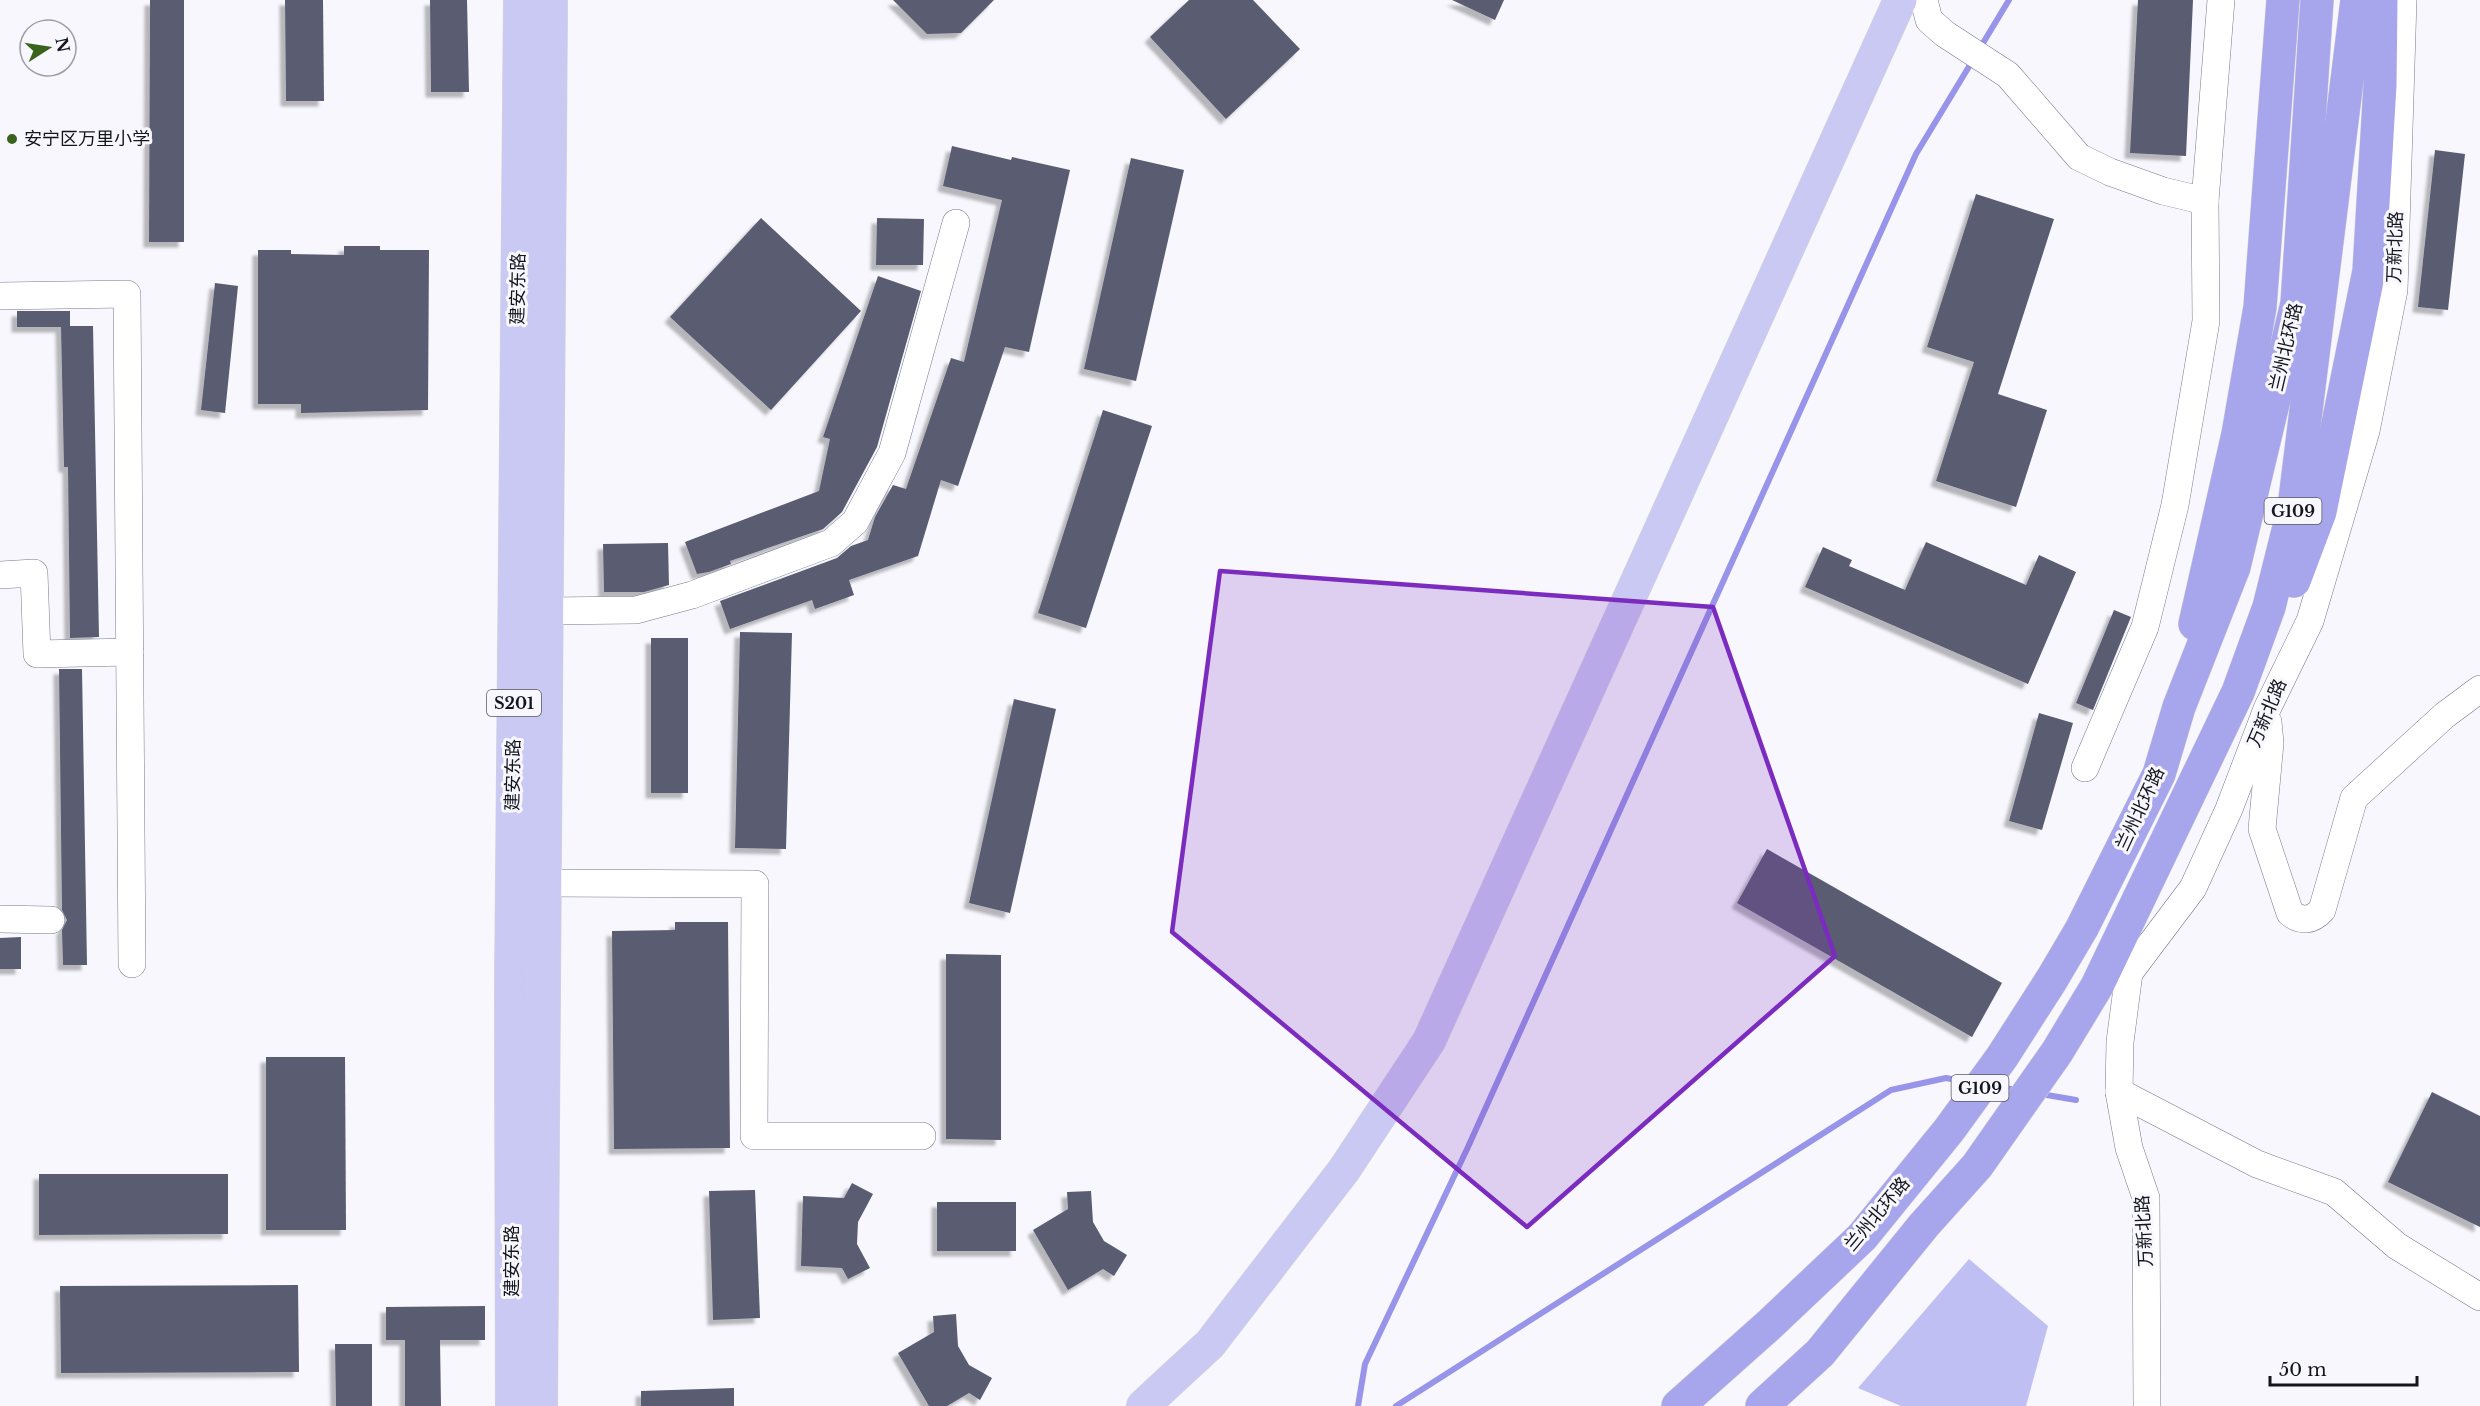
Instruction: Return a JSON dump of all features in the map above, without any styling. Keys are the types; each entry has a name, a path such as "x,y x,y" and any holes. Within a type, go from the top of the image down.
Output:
{"highway":[{"path":"2179,707 2198,610 2238,434 2260,306 2283,0"},
{"path":"2238,692 2280,618 2320,512 2369,271 2380,85 2381,0"},
{"name":"兰州北环路","path":"1678,1406 1769,1325 1862,1237 1950,1130 2002,1057 2082,928 2159,774 2179,707 2234,567 2297,303 2315,12"},
{"name":"兰州北环路","path":"1762,1406 1820,1353 1924,1225 1977,1166 2057,1052 2110,961 2238,692 2269,607 2294,507 2356,14"}],"main road":[{"name":"建安东路","path":"512,1406 511,991 520,0"},
{"name":"建安东路","path":"541,1406 550,0"},
{"path":"1143,1406 1210,1344 1344,1170 1429,1041 1900,0"}],"street":[{"path":"1924,0 1929,20 1957,42 2008,75 2079,157 2110,172 2163,191 2205,201"},
{"path":"2085,768 2145,627 2175,506 2206,321 2205,201 2221,0"},
{"name":"万新北路","path":"2147,1406 2146,1198 2129,1148 2120,1092 2120,1041 2129,973 2193,888 2229,809 2267,709 2310,621 2366,431 2394,290 2403,0"},
{"path":"546,611 636,610 692,595 831,543 855,522 892,453 956,223"},
{"path":"0,296 127,294 132,964"},
{"path":"0,575 34,573 37,654 130,652"},
{"path":"2267,709 2270,743 2262,829 2290,913 2306,920 2318,915 2322,910 2354,798 2445,715 2480,689"},
{"path":"544,883 755,884 754,1136 922,1136"},
{"path":"0,919 51,920"},
{"path":"2120,1092 2257,1164 2334,1192 2397,1246 2480,1297"}],"highlighted area":[{"path":"1220,571 1713,607 1835,956 1527,1227 1172,932"}],"shaded area":[{"path":"1969,1259 2048,1326 2026,1406 1901,1406 1858,1388"}],"building":[{"path":"150,0 184,0 184,242 149,242"},
{"path":"285,0 323,0 324,101 286,101"},
{"path":"430,0 467,0 469,92 431,92"},
{"path":"893,0 994,0 961,33 927,34"},
{"path":"1189,0 1253,0 1300,49 1226,119 1150,37"},
{"path":"1452,0 1504,0 1495,20"},
{"path":"2138,0 2193,0 2186,156 2130,153"},
{"path":"952,146 1011,160 1012,157 1070,170 1029,352 1005,347 958,486 941,480 918,556 849,580 854,595 815,609 812,600 730,629 720,601 837,558 851,546 868,540 875,517 893,485 906,489 951,358 964,362 1002,200 943,186"},
{"path":"2435,150 2465,154 2448,310 2418,307"},
{"path":"1131,158 1184,170 1136,381 1084,369"},
{"path":"1976,194 2054,219 1998,394 2047,410 2016,507 1936,481 1974,362 1927,347"},
{"path":"761,218 861,311 771,410 670,317"},
{"path":"877,218 924,219 923,265 876,265"},
{"path":"344,246 380,246 380,250 429,250 428,410 301,413 301,404 258,404 258,250 291,250 291,254 344,255"},
{"path":"878,276 921,291 877,447 842,512 823,529 730,561 731,564 709,572 697,574 685,542 819,491 830,439 823,437"},
{"path":"215,283 238,286 225,413 201,410"},
{"path":"17,311 70,311 70,326 93,326 99,637 70,638 68,467 64,467 61,327 17,327"},
{"path":"1103,410 1152,426 1086,628 1038,613"},
{"path":"1926,542 2026,585 2039,555 2076,572 2028,684 1805,587 1823,547 1852,560 1849,566 1905,590"},
{"path":"668,543 669,585 644,592 604,592 603,544"},
{"path":"2114,610 2131,617 2093,710 2076,703"},
{"path":"740,632 792,633 786,849 735,848"},
{"path":"651,638 688,638 688,793 651,793"},
{"path":"59,669 82,669 87,965 63,965 62,930 67,920 62,910"},
{"path":"1014,699 1056,709 1010,913 969,903"},
{"path":"2039,713 2073,723 2042,830 2009,821"},
{"path":"1767,849 2002,983 1972,1037 1737,903"},
{"path":"675,922 728,922 730,1148 614,1149 612,931 675,930"},
{"path":"21,937 21,969 0,969 0,938"},
{"path":"946,954 1001,955 1001,1140 946,1139"},
{"path":"266,1057 345,1057 346,1230 266,1230"},
{"path":"2432,1092 2480,1116 2480,1227 2388,1182"},
{"path":"39,1174 228,1174 228,1234 39,1235"},
{"path":"852,1183 873,1194 858,1222 857,1244 870,1268 848,1279 842,1268 801,1266 803,1196 844,1198"},
{"path":"755,1190 760,1318 713,1320 709,1191"},
{"path":"1091,1191 1093,1222 1104,1241 1127,1255 1114,1276 1103,1269 1068,1290 1033,1230 1068,1209 1067,1192"},
{"path":"937,1202 1016,1202 1016,1251 937,1251"},
{"path":"298,1285 299,1372 61,1373 60,1286"},
{"path":"485,1306 485,1340 440,1340 441,1406 405,1406 405,1340 386,1340 386,1307"},
{"path":"956,1314 958,1346 969,1365 992,1378 980,1400 969,1393 947,1406 929,1406 898,1353 934,1332 933,1316"},
{"path":"335,1344 372,1344 372,1406 336,1406"},
{"path":"734,1388 734,1406 641,1406 641,1391"}],"waterway":[{"path":"1980,48 2009,0"},
{"path":"1358,1406 1365,1364 1468,1147 1916,154 1973,60"},
{"path":"1396,1406 1891,1090 1946,1078 1972,1083"},
{"path":"1994,1086 2016,1090"},
{"path":"2041,1094 2076,1100"}],"place":[{"name":"安宁区万里小学","path":"12,139"}]}
